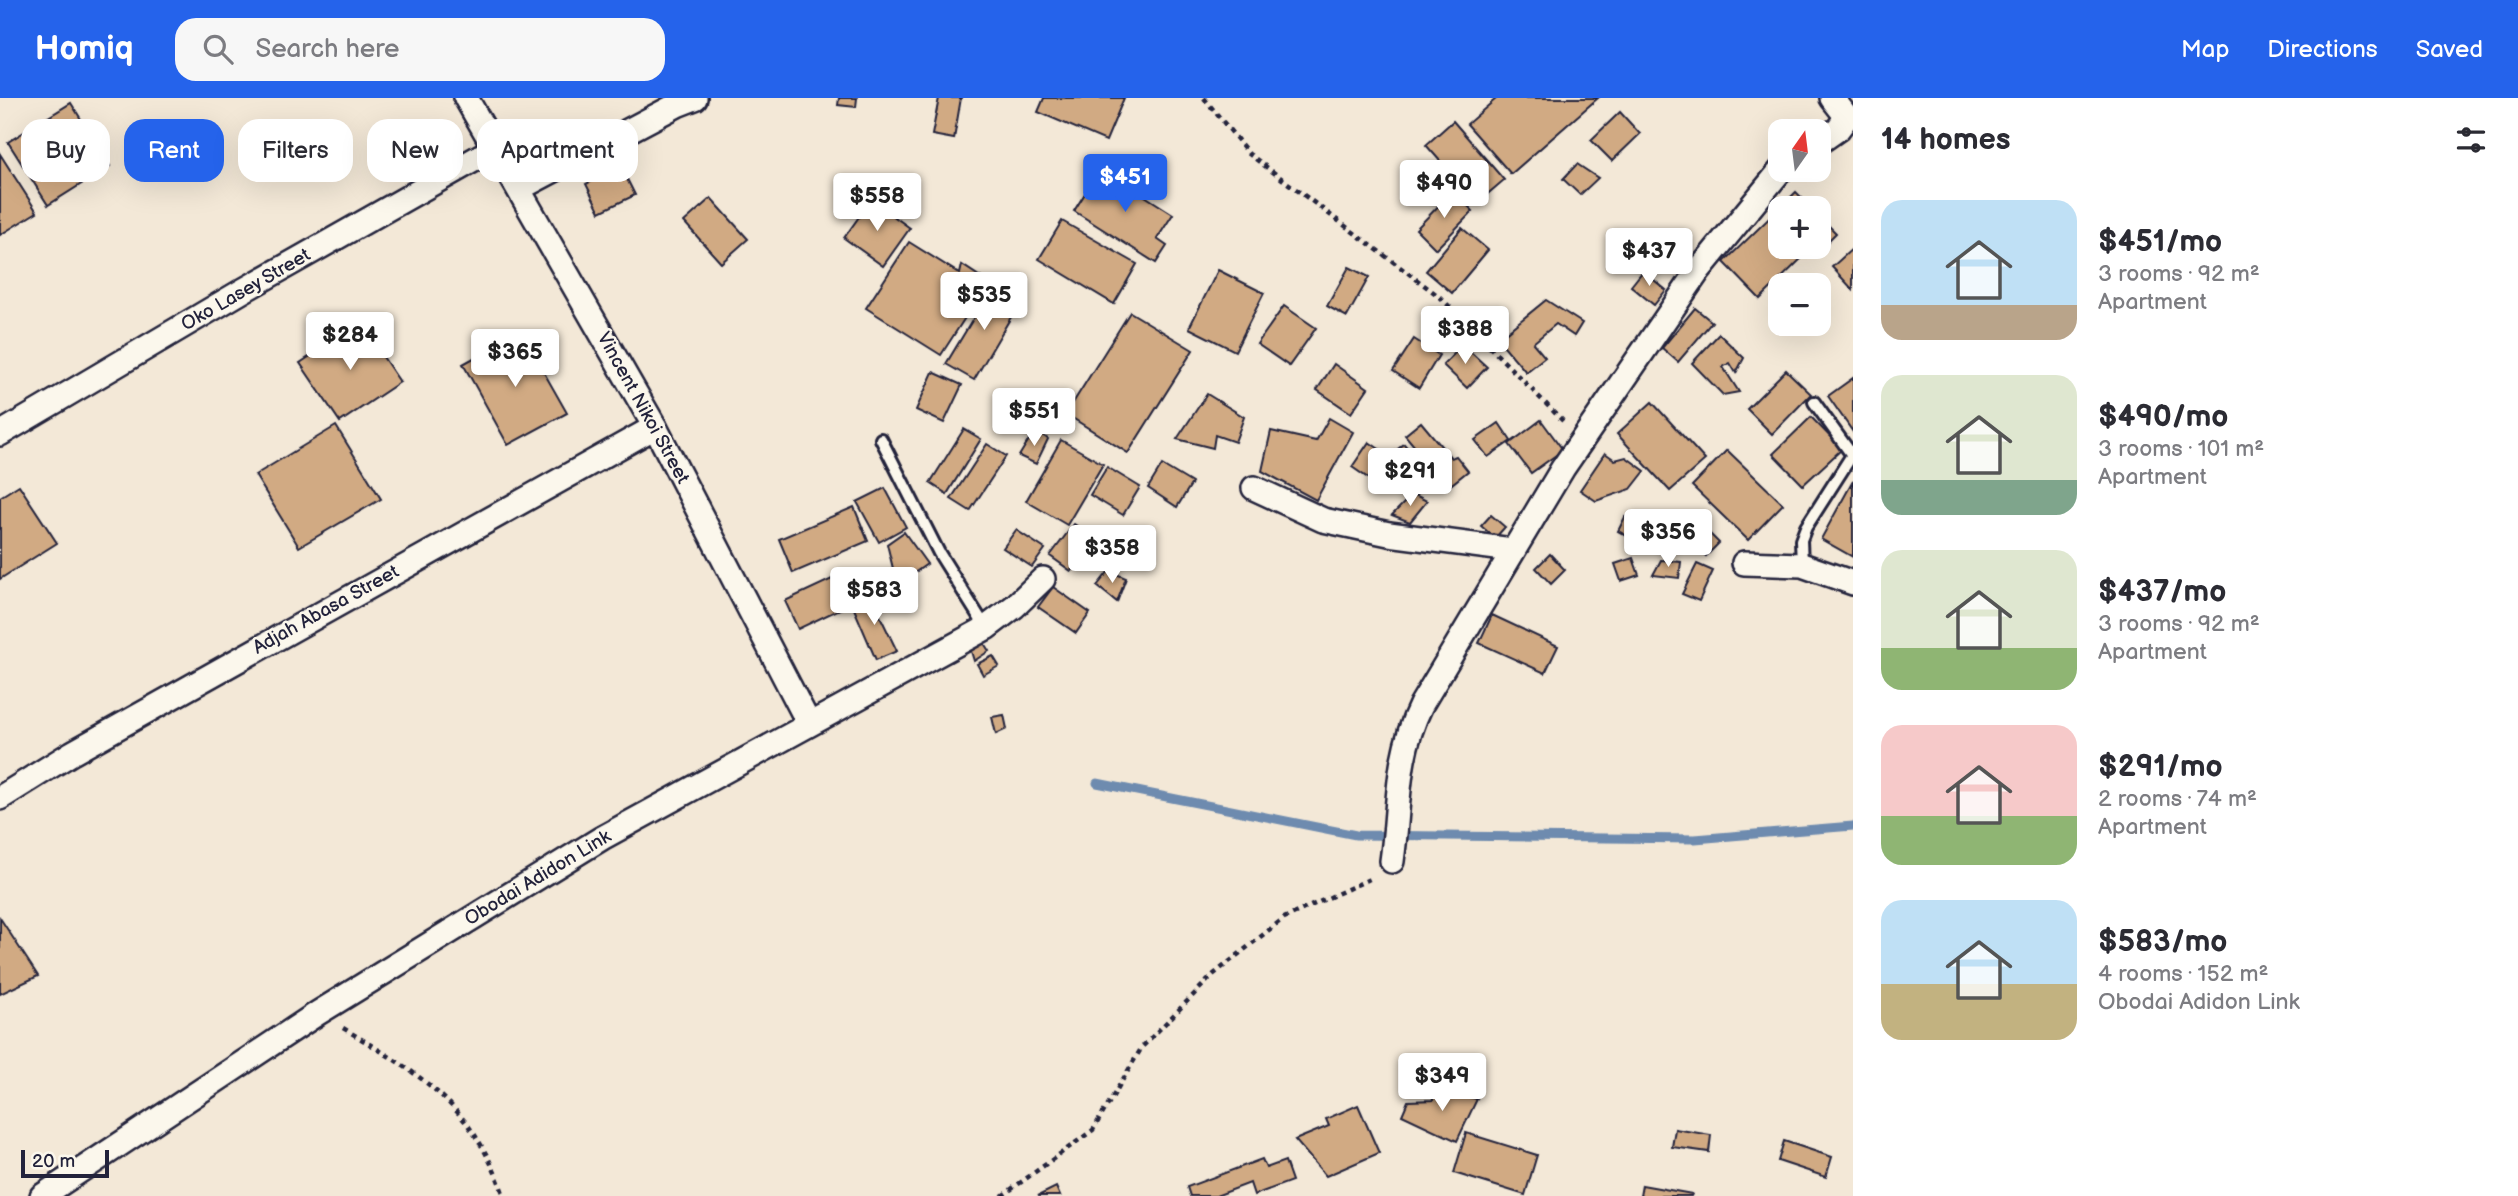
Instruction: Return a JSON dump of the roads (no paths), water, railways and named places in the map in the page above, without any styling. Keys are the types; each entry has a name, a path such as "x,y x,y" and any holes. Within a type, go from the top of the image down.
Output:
{"street":[{"name":"Vincent Nikoi Street","path":"466,98 478,119"},
{"path":"520,188 695,98"},
{"path":"1831,134 1839,129 1847,117 1832,98"},
{"name":"Oko Lasey Street","path":"0,434 244,290 477,158"},
{"name":"Vincent Nikoi Street","path":"516,182 655,427 809,724"},
{"path":"1393,854 1399,772 1409,729 1512,550 1582,440 1699,270 1771,182"},
{"name":"Adjah Abasa Street","path":"0,798 72,753 655,427"},
{"path":"1254,488 1323,520 1389,534 1512,550"},
{"path":"1744,563 1801,565 1853,583"},
{"name":"Obodai Adidon Link","path":"42,1196 318,1013 602,838 986,628 1015,606 1043,579"}],"lane":[{"path":"1801,565 1801,540 1806,527 1852,455 1814,402"},
{"path":"881,439 939,553 986,628"}],"waterway":[{"path":"1097,783 1356,835 1695,839 1853,826"}]}
